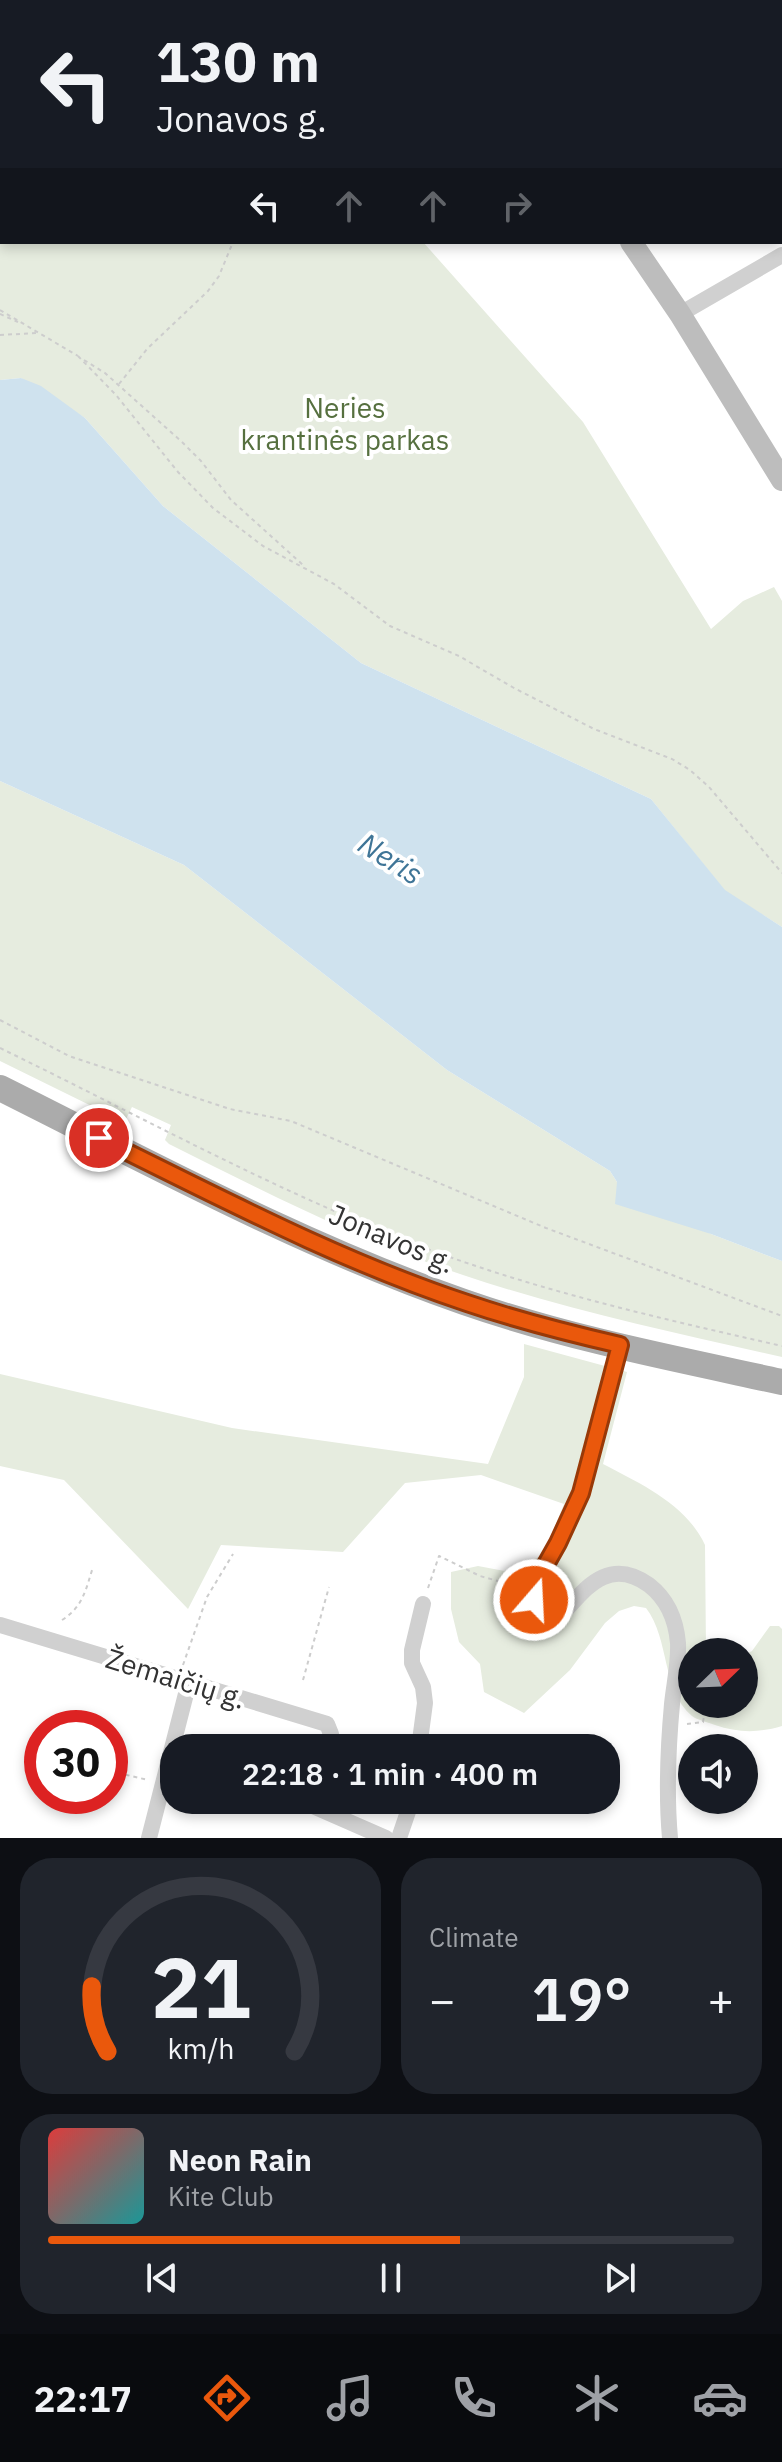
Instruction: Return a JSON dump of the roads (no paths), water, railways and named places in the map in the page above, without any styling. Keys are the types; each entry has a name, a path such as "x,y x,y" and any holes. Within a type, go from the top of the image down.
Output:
{"main road":[{"path":"632,244 680,314 782,480"},
{"name":"Jonavos g.","path":"0,1088 218,1196 393,1275 516,1319 782,1382"}],"street":[{"path":"680,314 782,255"},
{"path":"620,1345 581,1493 531,1591 537,1613 543,1620 549,1621 558,1618 592,1582 607,1574 621,1572 640,1579 658,1592 671,1610 678,1642 667,1766 670,1838"},
{"path":"421,1734 425,1703 423,1687 412,1663 412,1650 423,1604"},
{"name":"Žemaičių g.","path":"0,1625 327,1724 331,1734"},
{"path":"176,1734 183,1681"},
{"path":"149,1838 160,1809"},
{"path":"338,1814 386,1838"},
{"path":"399,1838 407,1814"}],"water":[{"name":"Neris","path":"21,378 41,386 85,418 163,506 361,663 651,799 725,890 782,927 782,1261 711,1234 615,1204 617,1182 610,1171 447,1070 184,865 0,781 0,380"}],"park label":[{"name":"Neries krantinės parkas","path":"345,423"}]}
